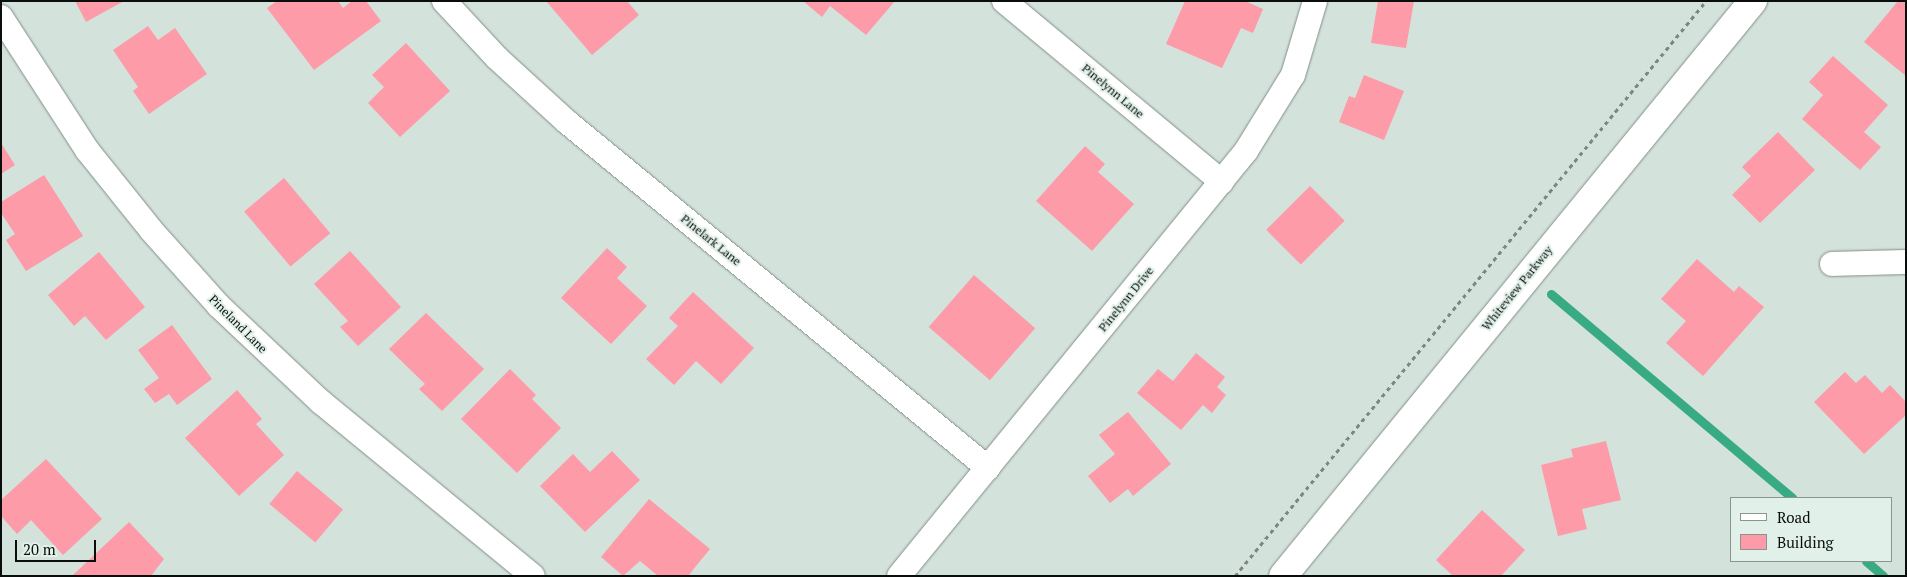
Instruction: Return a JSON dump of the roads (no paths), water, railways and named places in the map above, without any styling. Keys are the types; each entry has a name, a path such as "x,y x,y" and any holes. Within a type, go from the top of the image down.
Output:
{"street":[{"name":"Pinelark Lane","path":"444,1 497,58 567,122 988,468"},
{"name":"Pinelynn Lane","path":"1004,1 1222,182"},
{"name":"Pinelynn Drive","path":"899,576 1222,182 1283,96 1300,56 1315,1"},
{"name":"Whiteview Parkway","path":"1283,576 1753,1"},
{"name":"Pineland Lane","path":"1,17 87,150 150,230 219,306 321,402 533,576"},
{"path":"1832,264 1906,262"}],"waterway":[{"path":"1551,294 1791,497"},
{"path":"1867,562 1883,576"}]}
